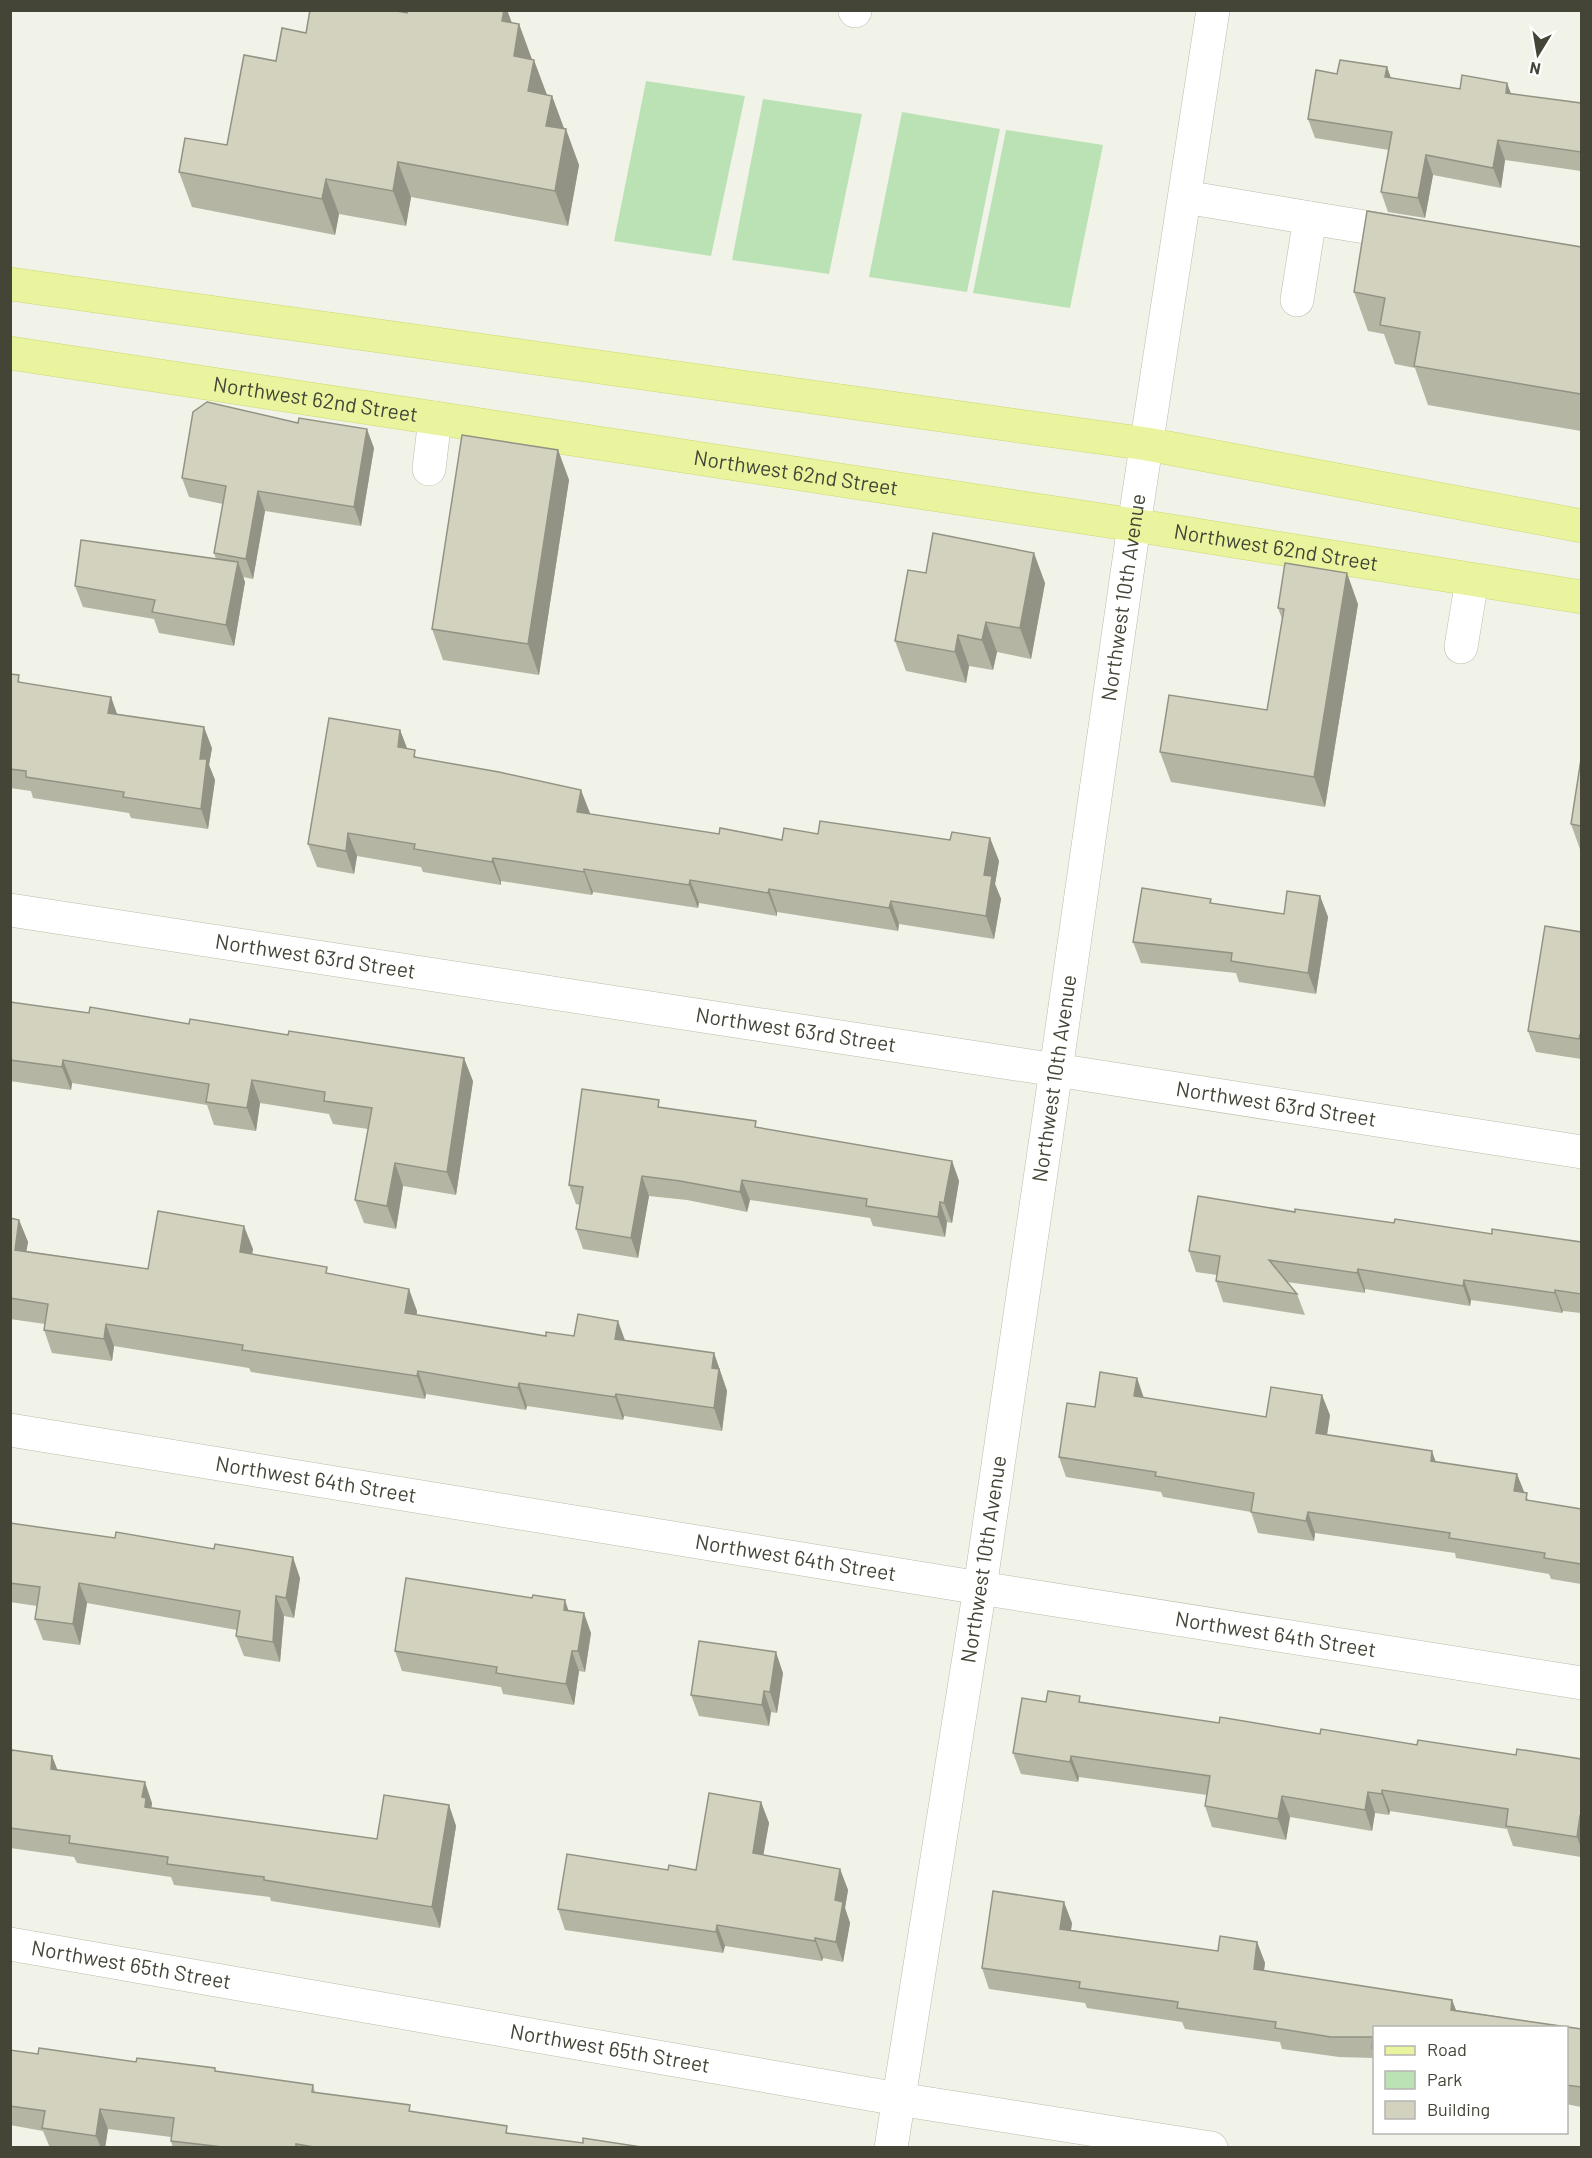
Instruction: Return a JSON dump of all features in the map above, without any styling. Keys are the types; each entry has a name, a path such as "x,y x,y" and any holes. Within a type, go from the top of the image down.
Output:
{"main road":[{"path":"10,284 1147,444 1581,526"},
{"name":"Northwest 62nd Street","path":"10,352 1134,525 1581,597"}],"street":[{"name":"Northwest 10th Avenue","path":"891,2148 980,1588 1134,525 1213,10"},
{"path":"1185,197 1440,240"},
{"path":"1297,300 1310,218"},
{"path":"429,469 435,418"},
{"path":"1461,647 1472,580"},
{"name":"Northwest 63rd Street","path":"10,910 1581,1152"},
{"name":"Northwest 64th Street","path":"10,1430 1581,1683"},
{"name":"Northwest 65th Street","path":"10,1944 898,2098 1211,2148"}],"green space":[{"path":"646,81 745,96 711,256 614,241"},
{"path":"763,99 862,114 829,274 732,260"},
{"path":"902,112 1000,129 967,292 869,277"},
{"path":"1006,130 1103,145 1070,308 973,293"}],"building":[{"path":"310,10 391,10 407,13 408,10 504,10 502,21 519,24 514,56 534,60 528,91 552,96 546,126 566,129 555,191 398,162 393,191 326,179 322,199 179,172 185,138 227,145 244,55 276,61 282,28 306,33"},
{"path":"1340,60 1387,67 1385,77 1460,89 1462,75 1507,83 1506,93 1581,103 1581,152 1498,140 1493,168 1426,155 1418,198 1381,192 1392,132 1308,119 1316,70 1337,74"},
{"path":"1367,211 1581,247 1581,394 1414,366 1420,332 1380,325 1385,298 1354,292"},
{"path":"207,402 298,423 299,418 367,429 354,507 258,491 246,559 214,553 226,486 182,478 193,412"},
{"path":"462,435 558,450 528,644 432,629"},
{"path":"933,533 1034,553 1020,628 986,622 982,640 958,635 955,652 895,641 908,570 926,573"},
{"path":"81,540 238,562 226,625 152,612 155,600 75,586"},
{"path":"1285,563 1347,573 1314,777 1160,752 1169,695 1267,710 1284,609 1278,608"},
{"path":"10,674 19,675 18,682 111,697 108,713 204,727 200,759 207,759 201,809 123,797 124,792 26,777 26,771 10,769"},
{"path":"329,718 400,730 398,747 415,750 414,757 581,790 577,812 719,834 720,828 782,840 784,828 818,834 820,821 950,840 952,832 990,838 984,875 992,876 986,916 891,901 889,908 769,889 768,893 690,880 689,885 493,858 492,862 414,849 415,844 348,833 346,851 308,844"},
{"path":"1581,759 1581,826 1571,824"},
{"path":"1142,888 1211,899 1210,903 1284,914 1287,891 1320,896 1308,973 1231,961 1232,953 1133,942"},
{"path":"1545,926 1581,932 1581,1036 1579,1039 1528,1031"},
{"path":"10,1002 89,1013 90,1007 189,1024 190,1019 288,1035 289,1031 464,1058 447,1172 395,1163 387,1206 355,1200 372,1108 324,1101 325,1092 252,1080 247,1108 206,1102 209,1084 63,1060 62,1067 10,1060"},
{"path":"582,1089 659,1100 658,1107 756,1121 755,1127 952,1161 944,1203 940,1202 938,1217 866,1206 867,1199 742,1180 740,1192 642,1176 631,1238 576,1229 583,1187 569,1185"},
{"path":"1198,1196 1295,1212 1295,1209 1394,1223 1395,1219 1492,1234 1492,1229 1581,1242 1581,1294 1555,1290 1555,1293 1464,1280 1463,1286 1358,1269 1357,1273 1269,1260 1297,1294 1216,1281 1220,1256 1189,1251"},
{"path":"158,1211 244,1226 240,1252 327,1267 326,1273 409,1289 405,1313 546,1336 546,1332 574,1336 578,1314 618,1321 615,1339 714,1353 712,1368 719,1369 714,1408 519,1383 518,1388 418,1371 417,1376 242,1350 243,1345 106,1324 104,1339 44,1330 48,1304 10,1298 10,1218 19,1220 15,1250 148,1269"},
{"path":"1100,1372 1137,1378 1134,1396 1266,1417 1271,1387 1322,1395 1316,1433 1432,1451 1431,1461 1517,1474 1514,1491 1527,1493 1526,1500 1581,1509 1581,1564 1544,1558 1545,1553 1449,1538 1450,1533 1308,1512 1306,1521 1251,1512 1254,1493 1155,1476 1156,1472 1059,1457 1067,1403 1095,1407"},
{"path":"10,1523 115,1538 116,1532 214,1549 215,1544 293,1557 286,1598 276,1596 273,1642 236,1636 240,1611 79,1583 73,1624 35,1619 40,1587 10,1583"},
{"path":"406,1578 532,1598 533,1595 565,1600 564,1610 584,1613 578,1651 572,1651 566,1684 496,1673 497,1667 395,1651"},
{"path":"699,1641 776,1652 770,1692 764,1691 762,1705 691,1695"},
{"path":"1048,1691 1080,1696 1079,1702 1219,1723 1220,1717 1320,1734 1321,1729 1417,1745 1418,1740 1516,1755 1517,1749 1581,1759 1581,1817 1577,1837 1506,1826 1508,1809 1382,1790 1382,1794 1368,1792 1365,1810 1282,1796 1278,1819 1205,1806 1210,1776 1071,1756 1070,1762 1013,1753 1022,1698 1046,1702"},
{"path":"12,1750 52,1756 51,1769 145,1782 142,1797 146,1798 145,1807 377,1839 384,1795 449,1805 432,1907 264,1880 264,1877 167,1864 168,1857 69,1843 70,1836 10,1828 10,1757"},
{"path":"709,1793 761,1802 753,1853 840,1869 835,1900 843,1902 836,1942 815,1938 815,1941 717,1925 716,1932 558,1909 567,1854 668,1870 669,1865 696,1870"},
{"path":"993,1891 1064,1902 1060,1929 1218,1951 1220,1936 1257,1942 1254,1969 1452,2000 1451,2010 1560,2026 1373,2026 1373,2037 1331,2037 1275,2028 1276,2022 1177,2008 1178,2002 1079,1988 1080,1982 982,1968"},
{"path":"1568,2027 1581,2029 1581,2087 1568,2085"},
{"path":"39,2048 136,2062 137,2058 215,2068 215,2071 313,2085 312,2092 410,2105 409,2111 507,2126 506,2133 583,2143 583,2138 648,2148 320,2148 296,2144 296,2148 232,2148 171,2141 174,2118 100,2109 96,2136 42,2128 45,2111 10,2106 10,2050 38,2054"}]}
